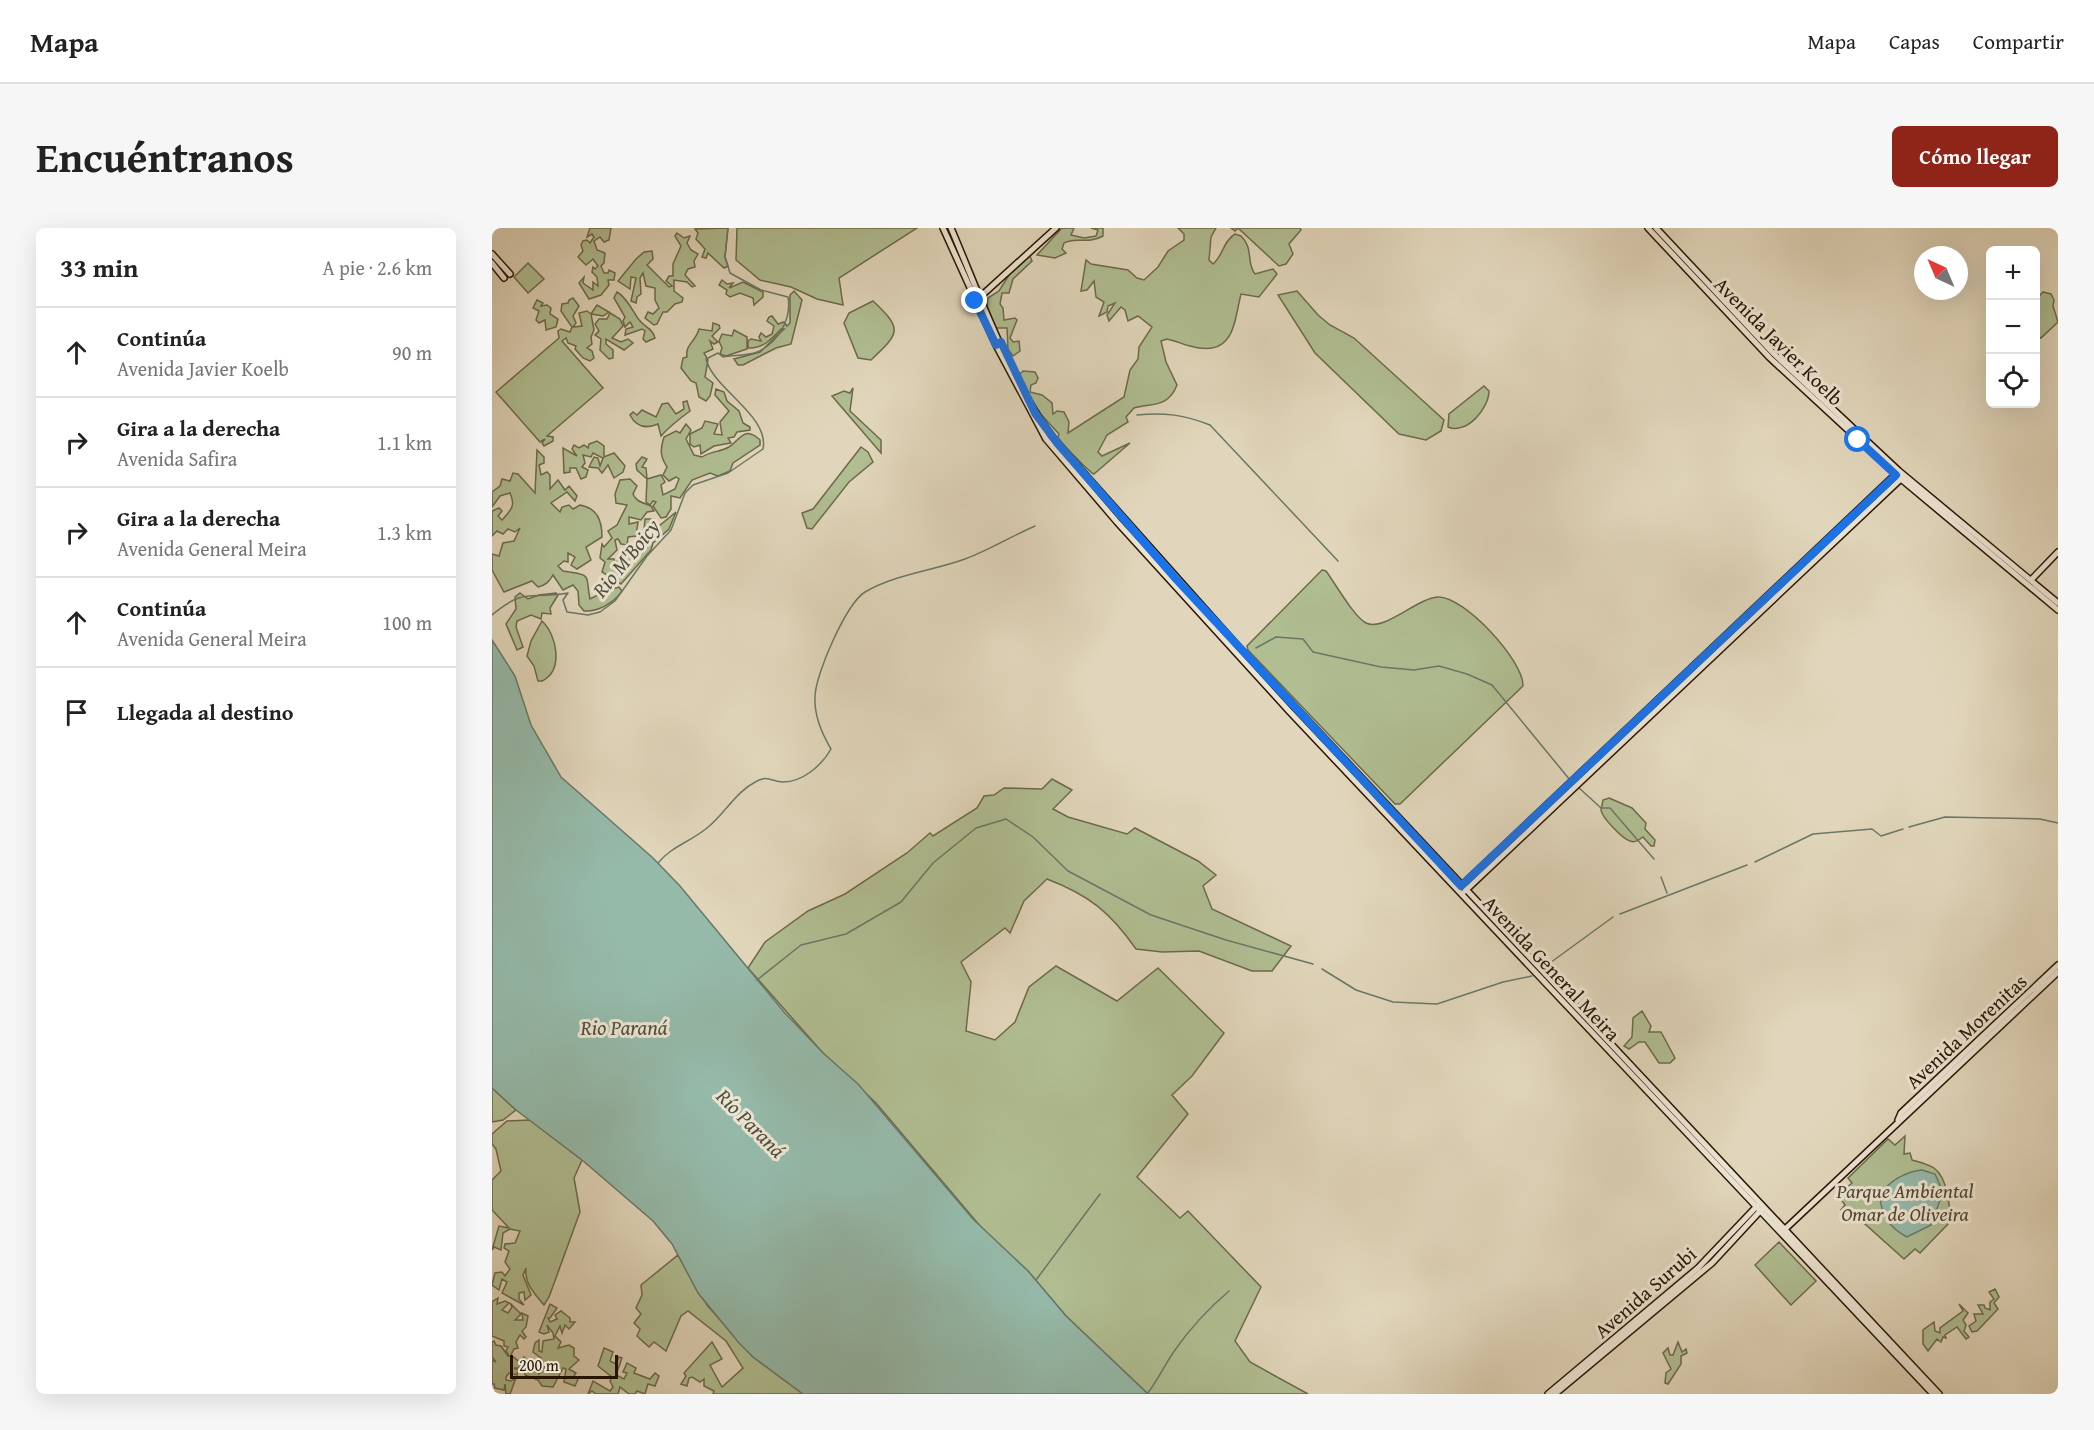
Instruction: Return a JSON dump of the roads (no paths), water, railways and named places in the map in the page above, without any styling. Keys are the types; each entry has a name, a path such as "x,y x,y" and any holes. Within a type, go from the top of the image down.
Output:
{"street":[{"path":"975,301 1056,228"},
{"name":"Avenida Javier Koelb","path":"1648,228 1770,358 1900,475 2058,603"},
{"name":"Avenida Javier Koelb","path":"1656,228 1774,354 1900,475"},
{"name":"Avenida General Meira","path":"946,229 981,296 999,344 1046,439 1117,522 1461,890 1759,1208 1939,1394"},
{"name":"Avenida General Meira","path":"946,229 975,301 1035,413 1175,582"},
{"path":"492,254 510,274"},
{"path":"492,263 504,278"},
{"path":"1461,890 1788,576 1900,475"},
{"path":"1577,780 1793,581 1900,475"},
{"path":"1117,522 1123,517"},
{"path":"2030,582 2058,552"},
{"path":"1788,576 1793,581"},
{"name":"Avenida Javier Koelb","path":"2030,582 2058,610"},
{"name":"Avenida Morenitas","path":"1897,1122 1901,1113 2058,965"},
{"name":"Avenida Morenitas","path":"1782,1231 2058,972"},
{"name":"Avenida Surubi","path":"1548,1394 1698,1268 1759,1208"},
{"name":"Avenida Surubi","path":"1556,1394 1712,1263 1759,1208"},
{"name":"Avenida General Meira","path":"1908,1364 1933,1394"}],"water":[{"name":"Rio Paraná","path":"492,640 515,676 531,725 561,777 653,858 680,886 784,1012 823,1053 858,1084 973,1219 1028,1271 1066,1316 1148,1394 803,1394 753,1357 739,1343 698,1293 672,1244 653,1221 582,1160 516,1110 492,1088"},
{"path":"1922,1170 1935,1174 1943,1192 1931,1225 1907,1237 1896,1230 1884,1215 1880,1196 1898,1178"}],"waterway":[{"name":"Rio M'Boicy","path":"492,615 503,606 520,598 568,593 563,600 567,612 588,615 600,612 615,601 647,556 671,530 685,493 693,485 728,473 763,449 763,437 758,425 719,381 706,359 718,353 723,357 744,355 765,348 782,329 788,314 788,297 761,290 730,273 725,257 728,228"},
{"path":"1137,415 1174,415 1210,425 1338,561"},
{"path":"658,863 669,852 707,828 749,786 764,779 779,782 798,779 811,772 827,755 831,749 817,718 816,687 833,641 857,599 877,586 965,559 1035,526"},
{"path":"1256,648 1276,637 1303,639 1313,652 1381,667 1414,670 1439,666 1467,674 1492,685 1570,780"},
{"path":"1578,787 1601,808 1610,808 1654,859"},
{"path":"1909,827 1945,817 2040,819 2058,823"},
{"path":"757,980 801,945 846,934 901,902 933,863 976,828 1006,819 1033,837 1068,871 1151,915 1226,940 1313,964"},
{"path":"1755,862 1813,834 1872,829 1881,836 1903,829"},
{"path":"1620,914 1747,865"},
{"path":"1661,877 1667,893"},
{"path":"1543,968 1613,917"},
{"path":"1322,969 1356,990 1393,1002 1437,1004 1503,982 1532,976"},
{"path":"1036,1280 1100,1194"},
{"path":"1147,1394 1187,1334 1229,1291"}],"water label":[{"name":"Río Paraná","path":"751,1123"}],"park label":[{"name":"Parque Ambiental Omar de Oliveira","path":"1905,1202"}]}
